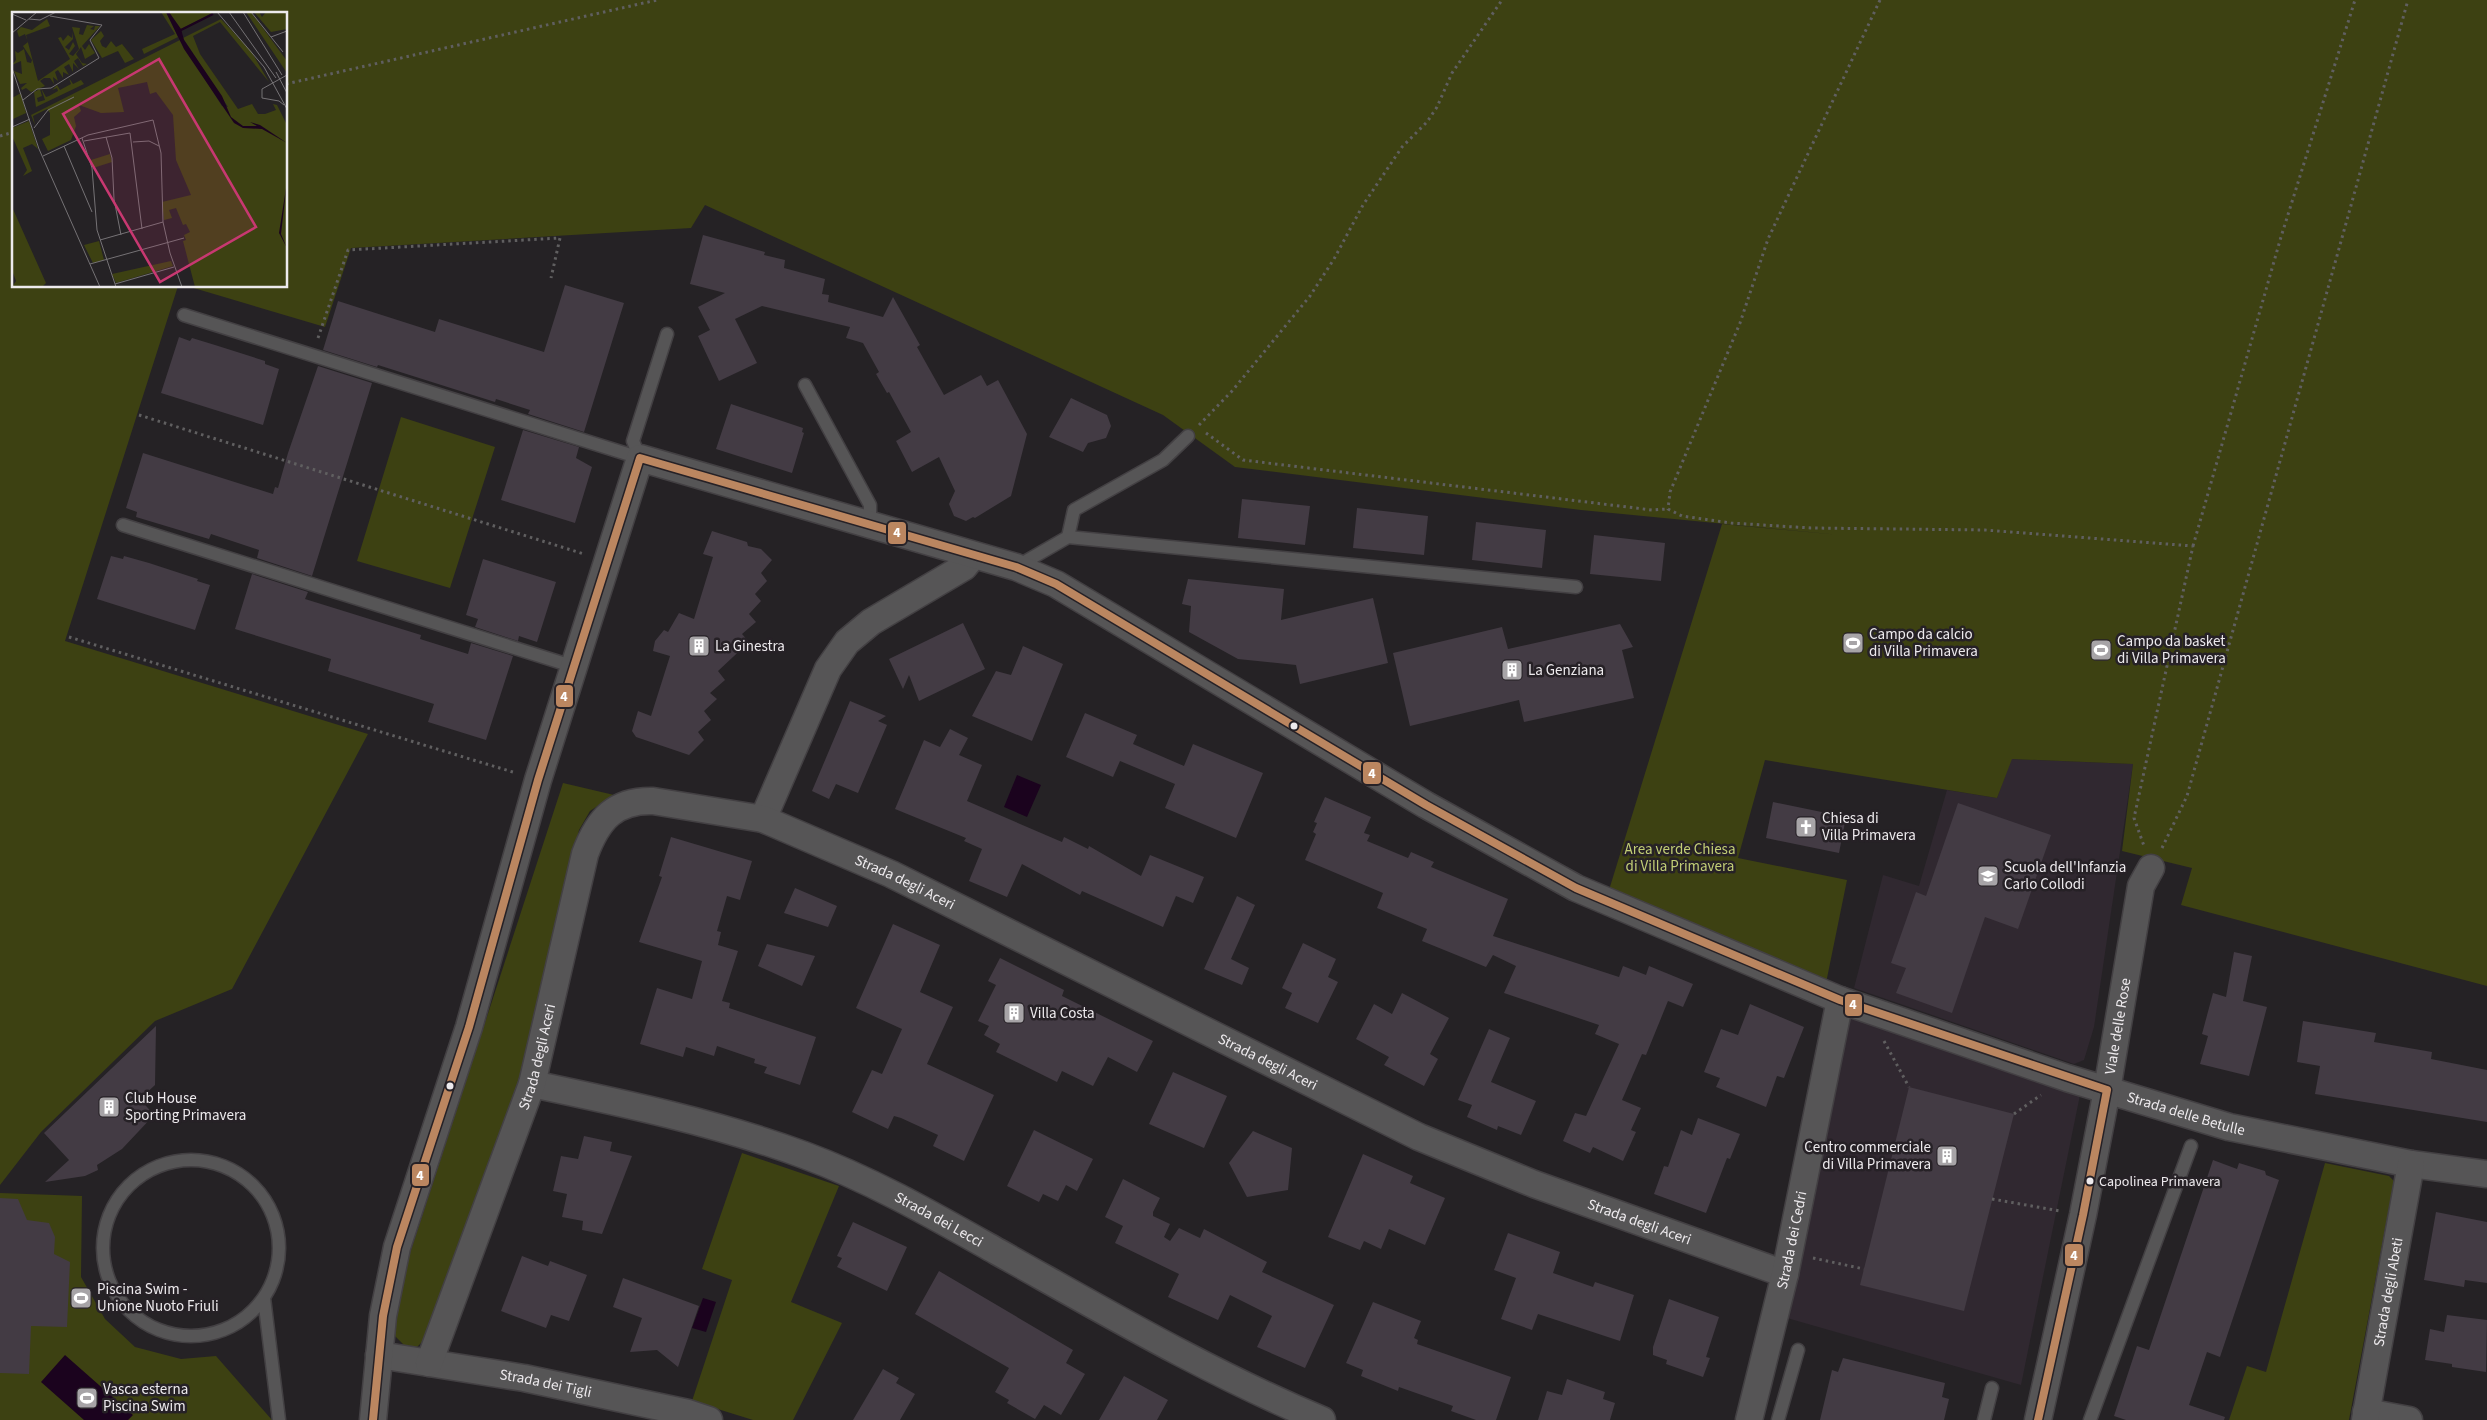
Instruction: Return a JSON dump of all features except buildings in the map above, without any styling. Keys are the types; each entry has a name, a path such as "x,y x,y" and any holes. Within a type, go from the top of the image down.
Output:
{"street":[{"name":"Strada delle Betulle","path":"640,458 1016,567 1056,584 1426,806 1576,888 1840,1000 2067,1078 2229,1127 2411,1164 2487,1174"},
{"path":"373,1420 386,1299 398,1247 469,1026 538,780 640,458"},
{"path":"763,819 828,669 847,642 871,622 964,567 973,556"},
{"name":"Strada degli Aceri","path":"428,1363 532,1084 585,854 592,835 603,819 618,807 636,800 653,801 763,819 891,874 1419,1137 1534,1184 1785,1274"},
{"name":"Viale delle Rose","path":"2038,1420 2083,1215 2107,1090 2141,886 2151,868"},
{"name":"Strada dei Cedri","path":"1749,1420 1785,1274 1840,1000"},
{"name":"Strada dei Lecci","path":"532,1084 707,1124 805,1155 888,1192 1174,1350 1265,1396 1322,1420"},
{"name":"Strada degli Abeti","path":"2365,1416 2411,1164"},
{"name":"Strada dei Tigli","path":"379,1355 524,1378 688,1413 709,1420"},
{"path":"2365,1416 2410,1420"}],"lane":[{"path":"184,315 640,458"},
{"path":"640,458 632,441 667,334"},
{"path":"805,385 870,506 870,525"},
{"path":"1068,537 1074,510 1163,460 1188,436"},
{"path":"123,526 575,667"},
{"path":"1016,567 1068,537 1576,587"},
{"path":"2090,1420 2191,1146"},
{"path":"264,1298 244,1319 218,1332 190,1336 161,1332 136,1318 117,1296 105,1270 102,1241 109,1213 124,1189 147,1170 175,1160 205,1160 233,1169 256,1188 272,1212 279,1241 276,1271 264,1298 279,1420"},
{"path":"1778,1420 1798,1350"},
{"path":"1984,1420 1992,1388"}],"path":[{"path":"288,84 657,0"},
{"path":"1188,436 1232,391 1310,296 1364,205 1402,147 1427,122 1437,107 1452,73 1502,0"},
{"path":"1668,509 1670,492 1740,323 1768,240 1880,0"},
{"path":"2151,868 2134,818 2193,546 2281,237 2355,0"},
{"path":"2151,868 2187,796 2408,0"},
{"path":"313,355 348,250 560,238 551,278"},
{"path":"139,415 608,562"},
{"path":"1198,426 1242,460 1652,510 1668,509 1682,516 1731,523 1811,528 1985,530 2193,546"},
{"path":"69,636 538,780"},
{"path":"1865,1008 1909,1087"},
{"path":"1992,1199 2083,1215"},
{"path":"1811,1257 1864,1269"}],"shaded area":[{"path":"2011,759 2133,764 2094,1027 2084,1060 2074,1064 1854,988 1883,875 1919,886 1947,790 1997,798"},
{"path":"1017,775 1041,785 1027,817 1004,807"},
{"path":"1848,1017 2080,1095 2021,1385 1787,1318"},
{"path":"703,1298 716,1302 706,1332 692,1328"},
{"name":"Vasca esterna Piscina Swim","path":"65,1355 133,1415 128,1420 84,1420 41,1382"}],"green space":[{"name":"Area verde Chiesa di Villa Primavera","path":"0,0 2487,0 2487,986 2181,905 2192,868 2122,851 2133,764 2012,759 1997,798 1765,760 1738,858 1847,880 1826,983 1609,890 1722,524 1840,535 1581,510 1235,467 1163,415 705,205 691,228 351,248 325,327 194,288 288,288 288,12 12,12 12,288 177,288 65,641 368,734 232,989 155,1021 41,1132 0,1185"},
{"path":"401,417 495,447 450,588 357,561"},
{"path":"563,783 614,795 590,811 579,830 519,1084 426,1338 417,1347 404,1345 394,1335 400,1284"},
{"path":"742,1153 839,1186 791,1302 842,1323 793,1420 753,1420 692,1401 732,1280 702,1269"},
{"path":"2325,1163 2389,1176 2394,1181 2349,1420 2229,1420 2247,1366 2266,1372"},
{"name":"Piscina Swim - Unione Nuoto Friuli","path":"0,1193 82,1196 81,1277 105,1319 135,1347 181,1359 216,1356 272,1420 0,1420"}],"transit line":[{"name":"4","path":"640,458 1016,567 1056,584 1426,805 1576,888 1840,1000 2107,1090"},
{"name":"4","path":"373,1420 383,1316 397,1247 469,1027 538,780 640,458"},
{"name":"4","path":"2038,1420 2083,1215 2107,1090"}],"place":[{"name":"Campo da calcio di Villa Primavera","path":"1853,643"},
{"name":"La Ginestra","path":"699,646"},
{"name":"Campo da basket di Villa Primavera","path":"2101,650"},
{"name":"La Genziana","path":"1512,670"},
{"name":"Chiesa di Villa Primavera","path":"1806,827"},
{"name":"Scuola dell'Infanzia Carlo Collodi","path":"1988,876"},
{"name":"Villa Costa","path":"1014,1013"},
{"name":"Club House Sporting Primavera","path":"109,1107"},
{"name":"Centro commerciale di Villa Primavera","path":"1947,1156"},
{"name":"Capolinea Primavera","path":"2090,1181"},
{"name":"Piscina Swim - Unione Nuoto Friuli","path":"81,1298"},
{"name":"Vasca esterna Piscina Swim","path":"87,1398"}]}
